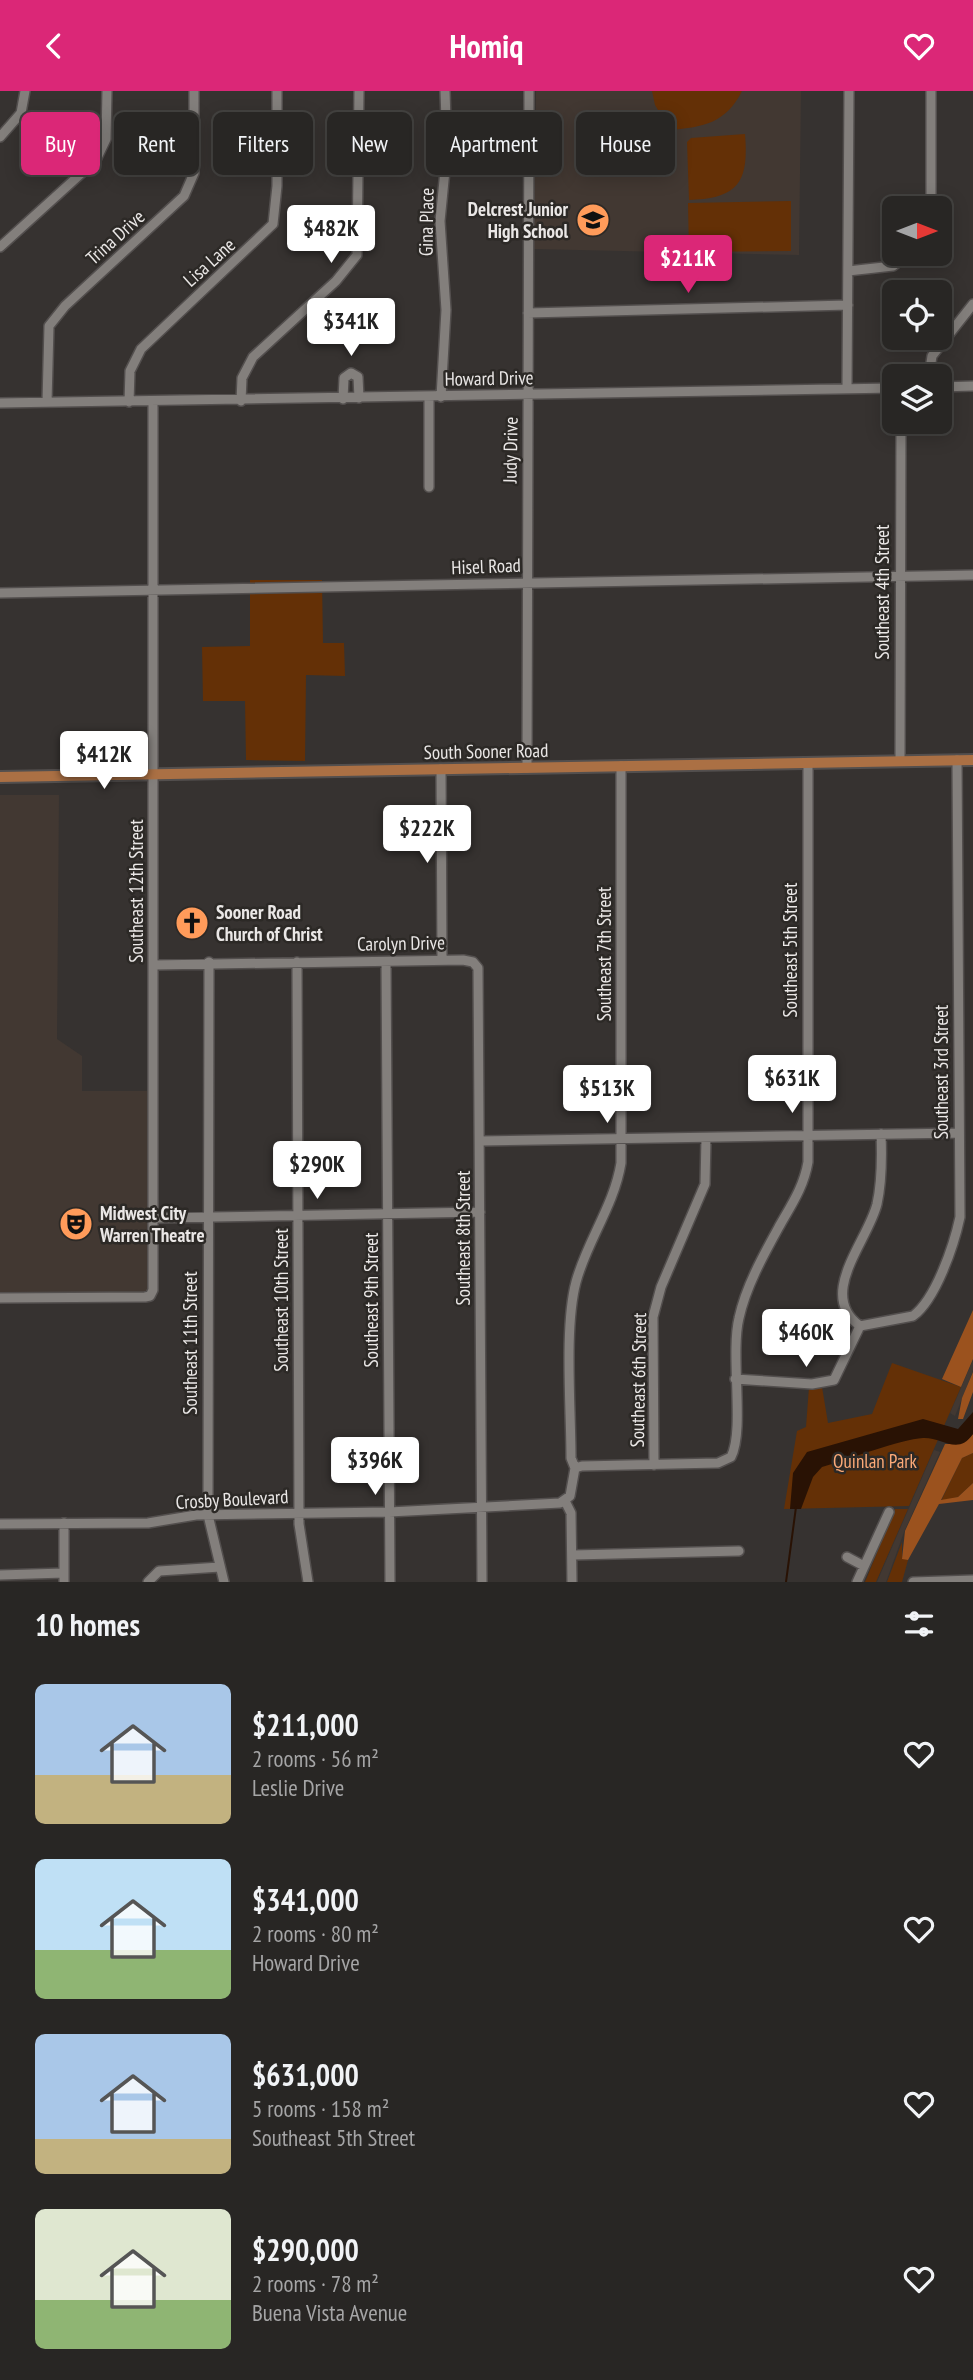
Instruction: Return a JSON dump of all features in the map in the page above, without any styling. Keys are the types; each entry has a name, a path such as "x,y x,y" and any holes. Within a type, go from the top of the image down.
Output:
{"main road":[{"name":"South Sooner Road","path":"0,777 973,760"}],"street":[{"path":"0,137 21,113 25,91"},
{"path":"0,247 96,160 106,139 107,91"},
{"name":"Trina Drive","path":"47,402 49,326 65,306 172,208 192,184 194,91"},
{"name":"Lisa Lane","path":"129,402 130,371 141,349 273,223 277,186 277,91"},
{"path":"241,401 242,379 253,358 337,281 357,255 359,91"},
{"name":"Gina Place","path":"441,397 446,310 440,221 447,150 444,91"},
{"name":"Judy Drive","path":"527,768 529,91"},
{"path":"847,388 849,91"},
{"path":"931,91 931,196"},
{"path":"848,271 893,266"},
{"path":"528,313 848,305"},
{"path":"931,364 932,356 973,305"},
{"path":"343,399 344,378 351,373 358,377 359,398"},
{"path":"952,387 973,386"},
{"name":"Howard Drive","path":"0,403 882,388"},
{"path":"429,397 429,487"},
{"name":"Southeast 12th Street","path":"0,1298 150,1296 155,1279 153,401"},
{"name":"Southeast 4th Street","path":"900,761 901,434"},
{"name":"Hisel Road","path":"0,593 973,575"},
{"name":"Southeast 3rd Street","path":"860,1326 913,1316 928,1301 956,1236 960,1217 957,760"},
{"name":"Southeast 5th Street","path":"654,1465 718,1463 731,1457 736,1440 736,1334 743,1301 770,1243 803,1184 808,1162 808,763"},
{"name":"Southeast 7th Street","path":"575,1468 571,1458 573,1295 582,1264 614,1191 621,1163 621,767"},
{"path":"441,769 442,960"},
{"name":"Carolyn Drive","path":"154,965 209,962 463,960 473,962 478,968"},
{"name":"Southeast 11th Street","path":"209,962 208,1515 224,1582"},
{"name":"Southeast 10th Street","path":"297,962 299,1513 308,1582"},
{"name":"Southeast 9th Street","path":"386,962 390,1582"},
{"name":"Southeast 8th Street","path":"478,968 482,1582"},
{"path":"481,1141 959,1133"},
{"path":"735,1379 812,1384 834,1380 860,1326 846,1312 841,1292 876,1207 882,1175 881,1134"},
{"name":"Southeast 6th Street","path":"654,1465 653,1317 661,1287 705,1184 706,1138"},
{"path":"155,1218 480,1212"},
{"path":"572,1582 571,1513 565,1501 572,1489 575,1468 654,1465"},
{"name":"Crosby Boulevard","path":"0,1524 148,1523 208,1515 482,1509 565,1501"},
{"path":"857,1582 889,1512"},
{"path":"0,1575 64,1578 64,1524"},
{"path":"573,1555 739,1551"},
{"path":"847,1557 864,1566"},
{"path":"148,1582 159,1571 220,1567"},
{"path":"913,1582 973,1580"}],"shaded area":[{"path":"536,91 801,91 799,255 534,249 535,175 562,175 562,112 536,112"},
{"path":"0,795 59,795 57,1039 82,1056 82,1091 148,1091 147,1293 0,1294"},
{"path":"973,1310 973,1359 961,1387 942,1379"},
{"path":"973,1360 973,1371 955,1416 950,1413"},
{"path":"973,1372 973,1392 963,1419 958,1419 962,1398"},
{"path":"973,1412 973,1434 962,1444 950,1444 930,1438 913,1439 822,1467 813,1477 801,1509 790,1509 793,1473 807,1452 923,1419 958,1429"},
{"path":"973,1434 973,1453 962,1458 941,1500 958,1497 973,1483 973,1500 939,1504 908,1560 902,1559 905,1531 945,1444 960,1444"},
{"path":"934,1450 940,1452 904,1532 886,1582 877,1582"}],"green space":[{"path":"652,91 742,91 736,102 721,117 693,127 675,129 675,112 659,112"},
{"path":"745,134 745,165 737,185 719,196 689,200 687,142 691,138"},
{"path":"791,201 791,251 689,252 688,203"},
{"path":"250,580 322,580 323,643 344,643 345,676 306,675 305,761 246,760 245,701 203,701 202,647 250,646"},
{"name":"Quinlan Park","path":"892,1363 961,1387 909,1506 784,1509 797,1431 806,1427 809,1387 822,1387 828,1423 872,1414"},
{"path":"973,1453 973,1483 958,1497 941,1501 962,1458"},
{"path":"895,1509 908,1509 876,1582 865,1582"},
{"path":"902,1542 902,1558 908,1560 902,1582 887,1582"}],"waterway":[{"path":"786,1582 796,1507"}],"place":[{"name":"Delcrest Junior High School","path":"593,220"},
{"name":"Sooner Road Church of Christ","path":"192,923"},
{"name":"Midwest City Warren Theatre","path":"76,1224"}]}
